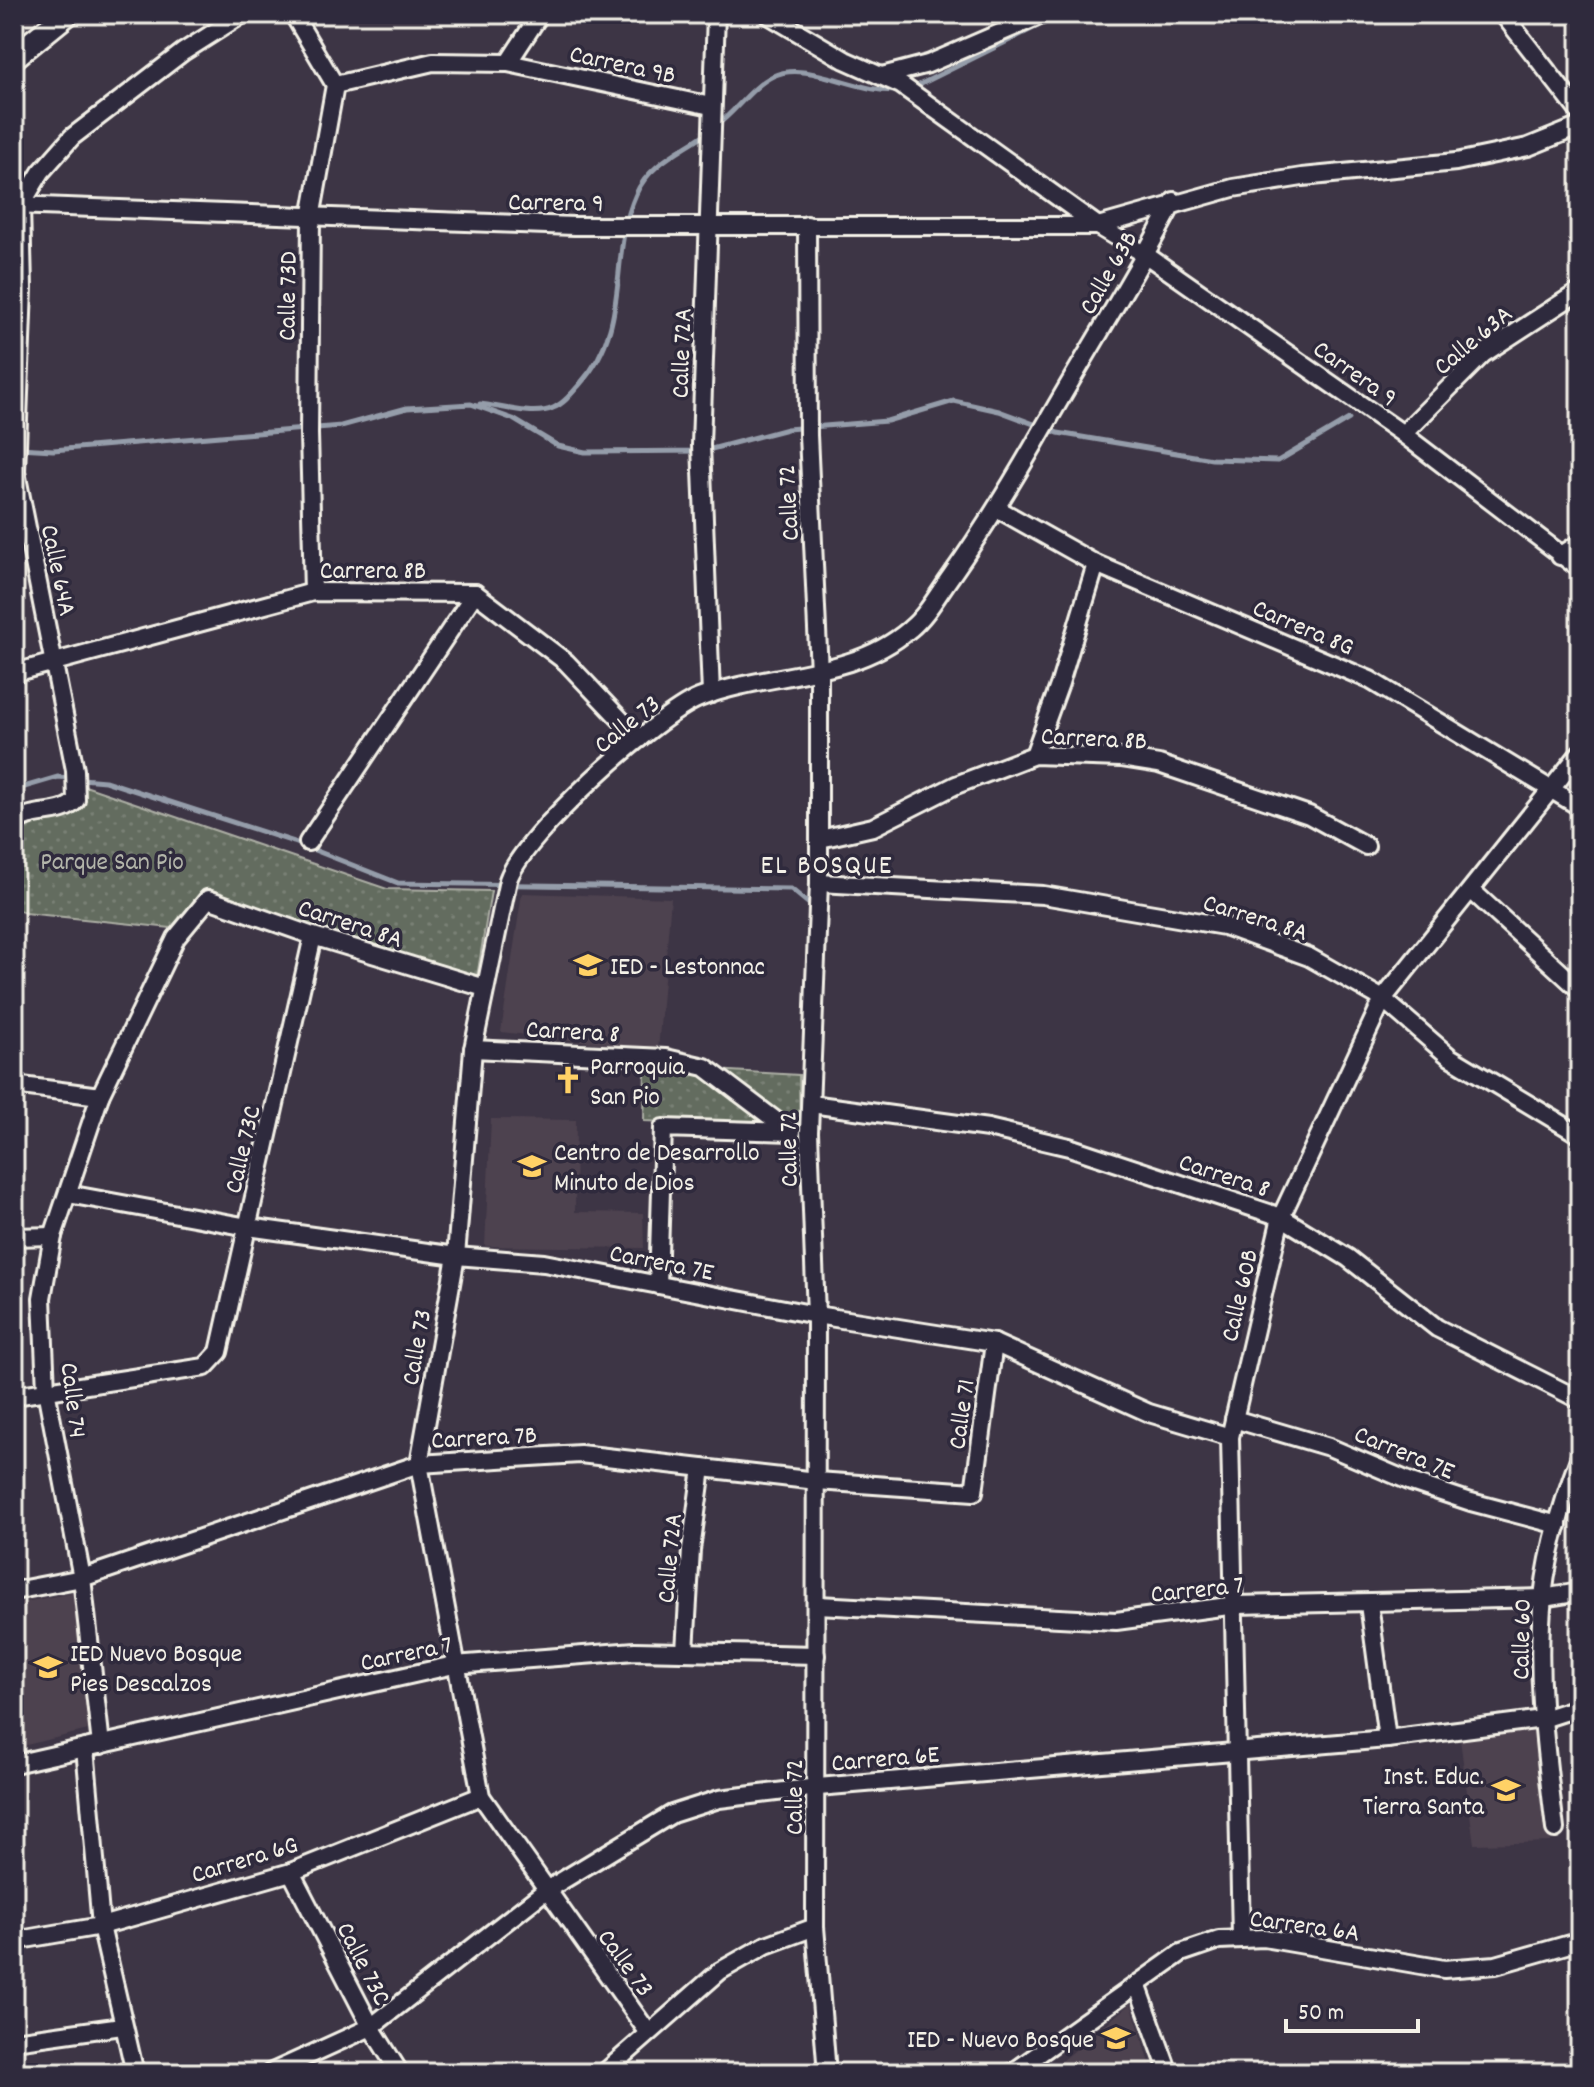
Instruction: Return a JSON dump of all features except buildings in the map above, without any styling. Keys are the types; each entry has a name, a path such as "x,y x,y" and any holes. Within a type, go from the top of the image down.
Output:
{"street":[{"path":"14,57 67,14"},
{"path":"18,205 41,172 72,137 183,52 243,14"},
{"path":"293,14 335,85"},
{"path":"508,63 540,14"},
{"name":"Calle 72A","path":"703,697 701,452 716,14"},
{"path":"882,76 928,64 1044,14"},
{"path":"1503,14 1580,113"},
{"path":"775,16 845,60 901,85 1098,226"},
{"name":"Carrera 9B","path":"335,85 433,62 508,63 711,121"},
{"name":"Calle 73D","path":"313,592 309,427 311,218 335,85"},
{"path":"1174,201 1302,177 1456,162 1528,147 1580,126"},
{"name":"Carrera 9","path":"18,205 311,218 630,226 1098,226 1174,201"},
{"name":"Calle 63B","path":"703,697 819,672 869,654 909,630 998,509 1146,255 1174,201"},
{"name":"Calle 64A","path":"14,824 22,815 72,805 76,800 75,777 54,660 16,472 23,288 18,205"},
{"name":"Calle 72","path":"807,225 808,426 819,672 820,839 809,1132 816,1315 818,1787 815,1927 827,2073"},
{"name":"Carrera 9","path":"1098,226 1146,255 1403,434 1580,569"},
{"name":"Calle 63A","path":"1403,434 1483,354 1580,291"},
{"name":"Carrera 8G","path":"998,509 1096,564 1370,680 1580,807"},
{"path":"1560,556 1580,543"},
{"path":"1034,755 1060,683 1096,564"},
{"name":"Carrera 8B","path":"14,673 313,592 475,593"},
{"path":"308,842 475,593 566,662 639,739"},
{"name":"Calle 73","path":"648,2032 545,1891 481,1796 454,1665 419,1464 456,1256 473,1049 512,865 571,802 639,739 703,697"},
{"name":"Calle 60B","path":"1241,1937 1230,1437 1281,1217 1383,999 1580,753"},
{"name":"Carrera 8B","path":"820,839 873,827 956,785 1034,755 1121,758 1159,764 1309,815 1366,846"},
{"name":"Carrera 8A","path":"819,883 1043,895 1224,926 1309,957 1383,999 1450,1057 1580,1135"},
{"path":"1471,890 1580,990"},
{"name":"Carrera 8A","path":"204,901 213,900 313,936 485,988"},
{"name":"Calle 74","path":"135,2073 101,1926 82,1578 46,1390 42,1298 53,1236 100,1096 176,938 204,901"},
{"name":"Calle 73C","path":"46,1390 205,1367 219,1352 313,936"},
{"name":"Carrera 8","path":"473,1049 666,1058 705,1067 791,1132"},
{"path":"14,1085 100,1096"},
{"name":"Carrera 8","path":"811,1104 988,1128 1069,1147 1281,1217 1348,1258 1437,1328 1580,1400"},
{"path":"658,1285 663,1128 809,1132"},
{"name":"Carrera 7E","path":"68,1194 248,1227 456,1256 544,1263 816,1315 994,1343 1149,1413 1230,1437"},
{"path":"14,1237 53,1236"},
{"name":"Calle 71","path":"974,1492 994,1343"},
{"path":"14,1396 46,1390"},
{"name":"Carrera 7E","path":"1234,1419 1329,1447 1456,1497 1558,1525"},
{"name":"Carrera 7B","path":"14,1591 82,1578 419,1464 580,1454 817,1481 974,1492"},
{"name":"Calle 60","path":"1555,1829 1543,1719 1543,1598 1558,1525 1580,1456"},
{"name":"Calle 72A","path":"685,1651 691,1550 702,1468"},
{"name":"Carrera 7","path":"818,1605 1116,1621 1236,1605 1543,1598 1580,1592"},
{"path":"1369,1604 1387,1739"},
{"name":"Carrera 7","path":"14,1764 454,1665 635,1651 816,1655"},
{"name":"Carrera 6E","path":"270,2073 371,2027 545,1891 672,1814 719,1799 818,1787 1387,1739 1543,1719 1580,1707"},
{"name":"Carrera 6G","path":"14,1941 101,1926 291,1872 481,1796"},
{"name":"Calle 73C","path":"291,1872 371,2027 400,2073"},
{"path":"604,2073 720,1971 766,1945 815,1927"},
{"name":"Carrera 6A","path":"1012,2073 1181,1953 1219,1940 1241,1937 1444,1969 1496,1965 1580,1941"},
{"path":"1137,1984 1169,2073"},
{"path":"14,2041 122,2026"}],"shaded area":[{"name":"IED - Lestonnac","path":"522,893 671,898 658,1050 501,1032"},
{"name":"Centro de Desarrollo Minuto de Dios","path":"491,1119 576,1120 575,1212 643,1213 644,1248 485,1246"},
{"name":"IED Nuevo Bosque Pies Descalzos","path":"77,1592 88,1730 14,1748 14,1604"},
{"name":"Inst. Educ. Tierra Santa","path":"1540,1728 1551,1842 1474,1844 1460,1739"},
{"name":"IED - Nuevo Bosque","path":"1131,2003 1153,2073 1048,2073"}],"green space":[{"name":"Parque San Pio","path":"85,786 387,889 491,891 477,977 313,932 203,890 171,928 25,913 14,908 16,838 20,830 82,796"},
{"path":"645,1066 799,1075 800,1127 644,1121"}],"waterway":[{"path":"911,89 1062,14"},
{"path":"717,125 758,86 773,76 787,72 818,75 869,88 901,90"},
{"path":"480,404 527,411 545,410 561,404 580,384 596,362 607,339 617,291 622,243 636,194 658,165 709,131"},
{"path":"19,448 53,450 341,426 407,408 471,404 513,419 558,446 585,452 704,451 787,429 887,421 954,401 999,411 1058,433 1212,459 1278,461 1349,419"},
{"path":"14,790 58,777 105,781 294,842 398,883 791,889 814,908"}],"place":[{"name":"IED - Lestonnac","path":"588,965"},
{"name":"Parroquia San Pio","path":"568,1080"},
{"name":"Centro de Desarrollo Minuto de Dios","path":"532,1166"},
{"name":"IED Nuevo Bosque Pies Descalzos","path":"48,1667"},
{"name":"Inst. Educ. Tierra Santa","path":"1506,1790"},
{"name":"IED - Nuevo Bosque","path":"1116,2038"}],"district":[{"name":"EL BOSQUE","path":"827,863"}]}
